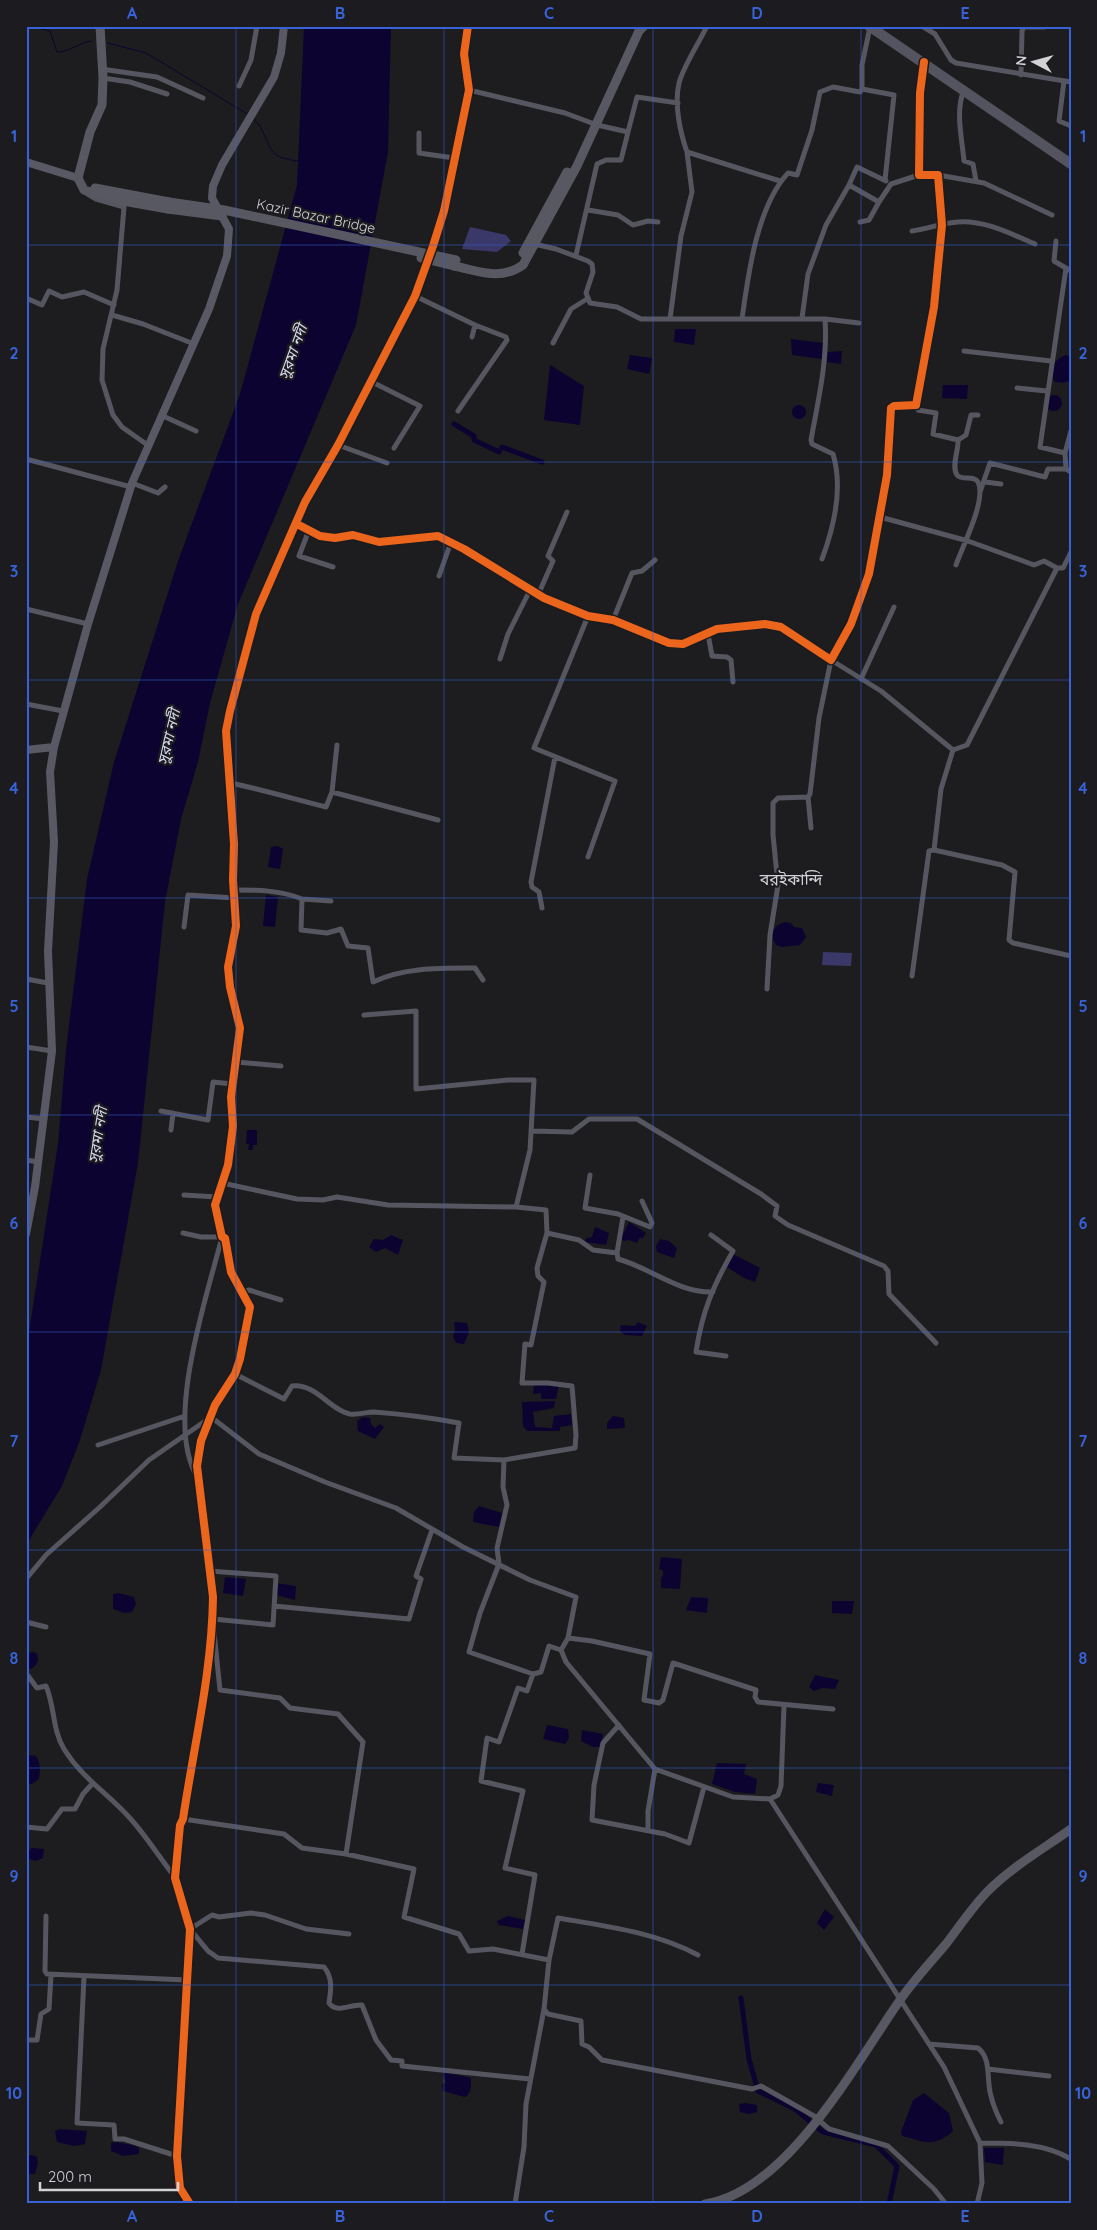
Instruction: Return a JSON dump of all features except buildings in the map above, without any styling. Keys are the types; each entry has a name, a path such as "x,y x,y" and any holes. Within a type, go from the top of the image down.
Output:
{"highway":[{"path":"872,27 1071,164"}],"main road":[{"path":"100,26 102,105 90,132 81,184 123,201 169,206 223,216 455,263 490,274 508,274 523,265 532,243 639,32 644,26"},
{"path":"594,124 608,84 638,26"},
{"path":"705,2204 735,2195 761,2179 809,2131 900,2000 986,1894 1003,1878 1071,1829"}],"street":[{"path":"239,86 251,60 257,26"},
{"path":"26,1234 36,1188 52,1051 52,1025 48,983 54,842 50,772 54,747 88,624 132,485 195,345 227,256 230,229 212,198 213,186 222,165 274,77 281,53 284,26"},
{"path":"199,1480 190,1463 185,1416 186,1388 192,1355 222,1237 216,1205 228,1164 233,1126 232,1084 240,1028 230,987 228,967 236,926 231,783 226,730 256,614 306,502 338,445 369,381 415,296 444,211 469,90 464,54 468,26"},
{"path":"670,319 681,236 692,192 687,152 681,135 678,103 680,82 706,26"},
{"path":"922,26 935,34 951,60 956,63 1071,82"},
{"path":"862,89 862,65 872,27"},
{"path":"1021,75 1022,31 1024,27 1044,27"},
{"path":"920,175 920,93 924,62"},
{"path":"102,74 167,94"},
{"path":"102,74 157,77 203,98"},
{"path":"1064,81 1059,121 1071,126"},
{"path":"742,319 748,276 759,228 780,181 788,173 797,175 812,130 820,92 833,87 860,92 862,89 894,95 885,180"},
{"path":"964,89 960,99 964,161 973,164 976,181"},
{"path":"469,90 565,113 594,124 628,132"},
{"path":"576,255 588,210 597,164 606,160 621,160 637,97 678,103"},
{"path":"420,133 419,153 454,158"},
{"path":"687,152 780,181"},
{"path":"26,162 81,184 88,195 96,199 124,207 114,304 103,349 102,380 113,415 122,427 149,446"},
{"path":"802,318 808,274 826,225 857,167 891,184"},
{"path":"860,222 869,220 891,184 920,175 976,181 1052,215"},
{"path":"938,176 942,225 934,308 916,405 918,410 936,413 933,434 958,440 966,435 971,415 978,415"},
{"path":"849,185 879,202"},
{"path":"588,210 618,215 633,225 648,221 658,222"},
{"path":"912,231 958,222 988,225 1035,244"},
{"path":"1056,241 1054,261 1068,270 1051,361 1040,447 1065,453"},
{"path":"532,243 576,255 592,264 593,272 586,293 590,303 617,307 641,319 802,318 826,319 859,324"},
{"path":"26,298 42,305 49,291 62,297 84,292 114,304"},
{"path":"415,296 475,325 506,337 507,340 458,411"},
{"path":"553,343 571,308 587,299"},
{"path":"112,314 195,345"},
{"path":"822,559 830,539 837,467 833,454 812,444 811,440 824,367 827,339 826,319"},
{"path":"472,337 475,325"},
{"path":"964,351 1051,361"},
{"path":"369,381 420,406 394,448"},
{"path":"1017,388 1047,391"},
{"path":"811,828 808,797 831,660 851,624 866,588 887,474 891,408 894,406 916,405"},
{"path":"163,416 196,431"},
{"path":"956,565 976,512 980,492 990,463 1045,478 1048,469 1068,470 1065,453 1071,432"},
{"path":"958,440 955,469 962,478 975,479 978,482 980,492"},
{"path":"338,445 387,463"},
{"path":"26,458 158,493 165,487"},
{"path":"985,482 1002,484"},
{"path":"538,595 553,561 548,556 567,512"},
{"path":"880,517 964,541 1034,565 1044,561 1057,568 1063,568 1071,552"},
{"path":"297,524 335,538 353,535 379,542 438,536 538,595 588,616 613,620 669,644 683,644 717,629 765,624 781,627 881,691 953,750"},
{"path":"309,530 299,556 333,566"},
{"path":"438,576 451,542"},
{"path":"613,620 633,572 642,571 655,560"},
{"path":"953,750 967,745 1057,568"},
{"path":"500,659 508,634 530,590"},
{"path":"861,679 894,606"},
{"path":"26,609 88,624"},
{"path":"588,616 534,745 535,749 615,781 588,856"},
{"path":"708,634 712,656 727,657 731,660 733,682"},
{"path":"26,704 63,711"},
{"path":"231,783 271,791 281,796 326,807 332,792 337,745"},
{"path":"26,750 54,747"},
{"path":"934,850 941,789 953,750"},
{"path":"542,908 539,892 532,887 531,882 555,757"},
{"path":"332,792 438,820"},
{"path":"767,989 770,936 778,885 773,835 774,803 778,798 808,797"},
{"path":"912,976 928,860 930,851 934,850 1002,865 1015,872 1010,940 1013,943 1071,956"},
{"path":"184,927 188,895 234,894 262,890 290,894 302,899 331,902"},
{"path":"302,899 301,930 327,933 341,930 348,946 368,948 373,982 388,975 441,968 475,968 482,980"},
{"path":"26,979 48,983"},
{"path":"364,1015 416,1011 416,1089 508,1080 534,1080 530,1150 516,1207"},
{"path":"26,1047 52,1051"},
{"path":"236,1062 281,1066"},
{"path":"161,1111 208,1120 212,1082 232,1084"},
{"path":"171,1130 173,1113"},
{"path":"26,1117 44,1119"},
{"path":"531,1131 572,1132 589,1119 637,1119 646,1123 682,1147 761,1194 777,1206 775,1216 788,1224 884,1266 888,1270 888,1294 936,1343"},
{"path":"26,1160 38,1162"},
{"path":"590,1175 585,1208 624,1217 650,1227 652,1223 642,1201"},
{"path":"222,1183 297,1199 323,1200 337,1197 388,1205 516,1207 546,1210 547,1233 537,1268 538,1276 544,1282 531,1345 525,1344 522,1383 548,1382 572,1386 576,1435 575,1448 504,1460 454,1458 459,1423 373,1412 351,1414 344,1412 319,1394 296,1385 292,1386 284,1399 235,1374"},
{"path":"184,1195 217,1197"},
{"path":"624,1217 617,1253 618,1259 695,1292 713,1292"},
{"path":"183,1233 201,1237 225,1238 231,1272 250,1307 235,1374 215,1405 200,1441 197,1466 210,1571 220,1690 280,1698 290,1708 338,1714 363,1742 346,1854"},
{"path":"547,1233 579,1240 593,1250 617,1253"},
{"path":"711,1235 733,1251 702,1317 696,1352 726,1356"},
{"path":"242,1292 250,1290 281,1300"},
{"path":"98,1445 185,1416"},
{"path":"26,1579 46,1555 149,1460 211,1417"},
{"path":"211,1417 260,1454 325,1482 396,1508 432,1530 530,1580 576,1597 568,1638 561,1650"},
{"path":"504,1460 504,1487 507,1504 497,1548 499,1564 480,1613 469,1652 533,1674 541,1672 549,1646 561,1650 566,1662 655,1768 733,1798 770,1799 778,1795 781,1786 784,1706"},
{"path":"274,1606 409,1618 421,1579 416,1576 432,1530"},
{"path":"210,1571 276,1576 273,1625 213,1619"},
{"path":"175,1878 180,1824 183,1819 206,1682 213,1619"},
{"path":"26,1622 46,1627"},
{"path":"568,1638 592,1640 650,1654 644,1700 659,1703 662,1700 673,1663 756,1690 755,1697 758,1702 784,1706 833,1709"},
{"path":"26,1673 37,1688 46,1686 53,1708 57,1735 69,1755 92,1784 128,1815 175,1878 190,1929 177,2156 180,2188 190,2204"},
{"path":"522,1954 535,1875 505,1868 523,1792 480,1781 487,1738 499,1742 518,1688 527,1691 533,1674"},
{"path":"619,1725 604,1743 594,1785 592,1820 620,1827 665,1834 689,1843 704,1787"},
{"path":"648,1830 648,1811 655,1768"},
{"path":"26,1827 47,1829 62,1808 75,1809 83,1794 92,1784"},
{"path":"770,1799 955,2086 980,2143 982,2183 977,2204"},
{"path":"183,1819 284,1834 302,1848 346,1854 414,1869 404,1917 459,1934 469,1951 493,1949 549,1960"},
{"path":"190,1929 212,1915 218,1917 251,1913 265,1915 306,1929 349,1934"},
{"path":"46,1916 45,1971 50,1975 187,1980"},
{"path":"515,2204 522,2166 530,2079 544,2008 549,1960 558,1918 626,1929 683,1947 698,1955"},
{"path":"190,1929 208,1951 218,1958 324,1968 329,1975 331,1986 329,2003 332,2007 336,2009 353,2004 362,2005 376,2040 391,2060 402,2061 402,2066 530,2079"},
{"path":"26,2040 38,2040 41,2014 49,2009 50,1975"},
{"path":"84,1977 77,2124 114,2124 115,2139 124,2139 177,2156"},
{"path":"544,2008 548,2014 581,2021 582,2044 589,2046 602,2060 752,2089 760,2086 818,2119 829,2129 888,2146 934,2189 946,2204"},
{"path":"929,2044 978,2048 984,2052 991,2098 1001,2122"},
{"path":"988,2069 1048,2076"},
{"path":"980,2143 1021,2144 1057,2151 1071,2159"}],"shaded area":[{"path":"470,227 506,235 511,241 497,252 462,249"},
{"path":"823,952 852,953 851,966 822,965"}],"water":[{"name":"সুরমা নদী","path":"304,26 391,26 388,152 356,325 238,604 210,703 198,762 181,819 165,902 138,1163 101,1370 80,1440 62,1486 26,1545 26,1352 58,1144 66,1050 87,879 114,762 178,561 240,394 297,185"},
{"path":"675,329 696,329 694,345 674,342"},
{"path":"791,339 823,343 822,359 792,355"},
{"path":"842,351 841,364 827,362 827,352"},
{"path":"630,355 652,358 649,374 627,369"},
{"path":"1066,355 1071,357 1071,380 1063,383 1055,382 1052,373 1053,366 1058,359"},
{"path":"550,365 584,386 580,425 544,420"},
{"path":"943,385 968,385 967,399 942,398"},
{"path":"1054,395 1062,403 1054,411 1046,403"},
{"path":"796,405 802,405 806,412 802,419 796,419 792,415 792,409"},
{"path":"278,846 283,849 280,869 268,867 271,847"},
{"path":"266,895 278,897 275,927 263,926"},
{"path":"785,922 791,923 794,927 802,928 806,937 800,945 782,947 776,945 773,931 778,925"},
{"path":"247,1130 257,1130 257,1145 253,1145 253,1150 248,1150 249,1144 246,1144"},
{"path":"629,1222 646,1233 642,1239 640,1237 637,1243 629,1240 623,1241 621,1238"},
{"path":"595,1227 609,1233 606,1245 586,1242 585,1239 592,1237"},
{"path":"391,1235 403,1240 398,1255 385,1248 376,1252 369,1247 374,1239 383,1240"},
{"path":"660,1239 669,1241 677,1248 674,1258 657,1252 656,1246"},
{"path":"733,1254 760,1268 755,1282 744,1278 727,1267"},
{"path":"454,1322 467,1323 469,1332 464,1344 456,1343 453,1336 455,1330"},
{"path":"638,1322 647,1326 642,1336 625,1335 620,1331 621,1325 635,1326"},
{"path":"534,1385 559,1385 556,1399 541,1399 541,1393 533,1394"},
{"path":"555,1401 554,1408 533,1412 535,1427 552,1428 554,1416 571,1414 572,1425 560,1427 560,1431 527,1431 523,1426 522,1402"},
{"path":"613,1416 624,1418 625,1428 607,1429 607,1423"},
{"path":"363,1417 370,1418 371,1424 375,1428 380,1424 384,1427 375,1439 358,1431 357,1421"},
{"path":"479,1506 502,1513 499,1527 473,1522 474,1512"},
{"path":"661,1557 682,1559 680,1589 661,1588 663,1571 659,1569"},
{"path":"225,1577 246,1579 243,1596 223,1593"},
{"path":"276,1583 296,1586 295,1600 276,1595"},
{"path":"118,1593 134,1597 136,1604 132,1612 124,1613 113,1609 113,1594"},
{"path":"691,1597 708,1598 707,1613 686,1610"},
{"path":"832,1601 854,1601 852,1614 832,1613"},
{"path":"36,1653 38,1662 31,1669 27,1667 27,1654"},
{"path":"815,1675 839,1680 835,1689 823,1688 814,1691 809,1687"},
{"path":"547,1725 568,1729 569,1738 565,1744 543,1739"},
{"path":"582,1730 603,1734 601,1747 593,1747 581,1741"},
{"path":"26,1756 36,1756 38,1759 40,1767 39,1779 32,1784 26,1784"},
{"path":"717,1763 746,1764 744,1774 757,1779 755,1794 735,1792 712,1784"},
{"path":"818,1783 834,1785 832,1796 816,1792"},
{"path":"31,1848 44,1849 43,1858 36,1861 29,1859 28,1853"},
{"path":"825,1909 834,1917 824,1930 817,1923"},
{"path":"508,1916 525,1920 523,1929 499,1925 497,1921"},
{"path":"444,2072 471,2078 471,2089 465,2097 443,2091 442,2085 446,2082 443,2076"},
{"path":"924,2093 949,2113 953,2131 946,2137 934,2142 902,2136 901,2132 913,2100"},
{"path":"739,2104 757,2105 757,2112 749,2114 740,2112"},
{"path":"60,2129 87,2131 85,2144 74,2146 57,2142 55,2131"},
{"path":"117,2142 136,2146 139,2148 139,2154 123,2156 111,2151 111,2143"},
{"path":"984,2148 1004,2148 1003,2165 985,2162"},
{"path":"32,2155 37,2157 38,2163 35,2174 26,2174 26,2156"}],"waterway":[{"path":"29,26 50,31 57,52 66,51 91,41"},
{"path":"108,43 146,53 249,115"},
{"path":"254,119 259,124 275,154 295,161 299,160"},
{"path":"454,424 474,436 474,440 499,452 502,447 542,462"},
{"path":"741,1998 749,2059 758,2091 795,2109 823,2132 876,2145 897,2166 889,2204"}],"cycle path":[{"path":"190,2204 180,2188 177,2156 190,1929 175,1878 180,1825 183,1819 202,1708 212,1625 213,1597 197,1466 201,1441 215,1405 235,1374 240,1359 250,1307 231,1272 225,1238 222,1237 215,1205 228,1165 233,1126 231,1097 240,1028 230,987 228,967 236,926 233,880 234,844 226,731 256,614 305,502 338,445 415,296 433,246 444,211 469,90 464,54 468,26"},
{"path":"297,524 320,536 335,538 353,535 379,542 438,536 464,549 544,598 588,616 613,620 669,643 683,644 717,629 765,624 781,627 831,660 851,624 869,574 887,475 891,408 894,406 916,405 934,307 942,225 938,175 919,175 920,93 924,62"}],"district":[{"name":"বরইকান্দি","path":"791,879"}]}
